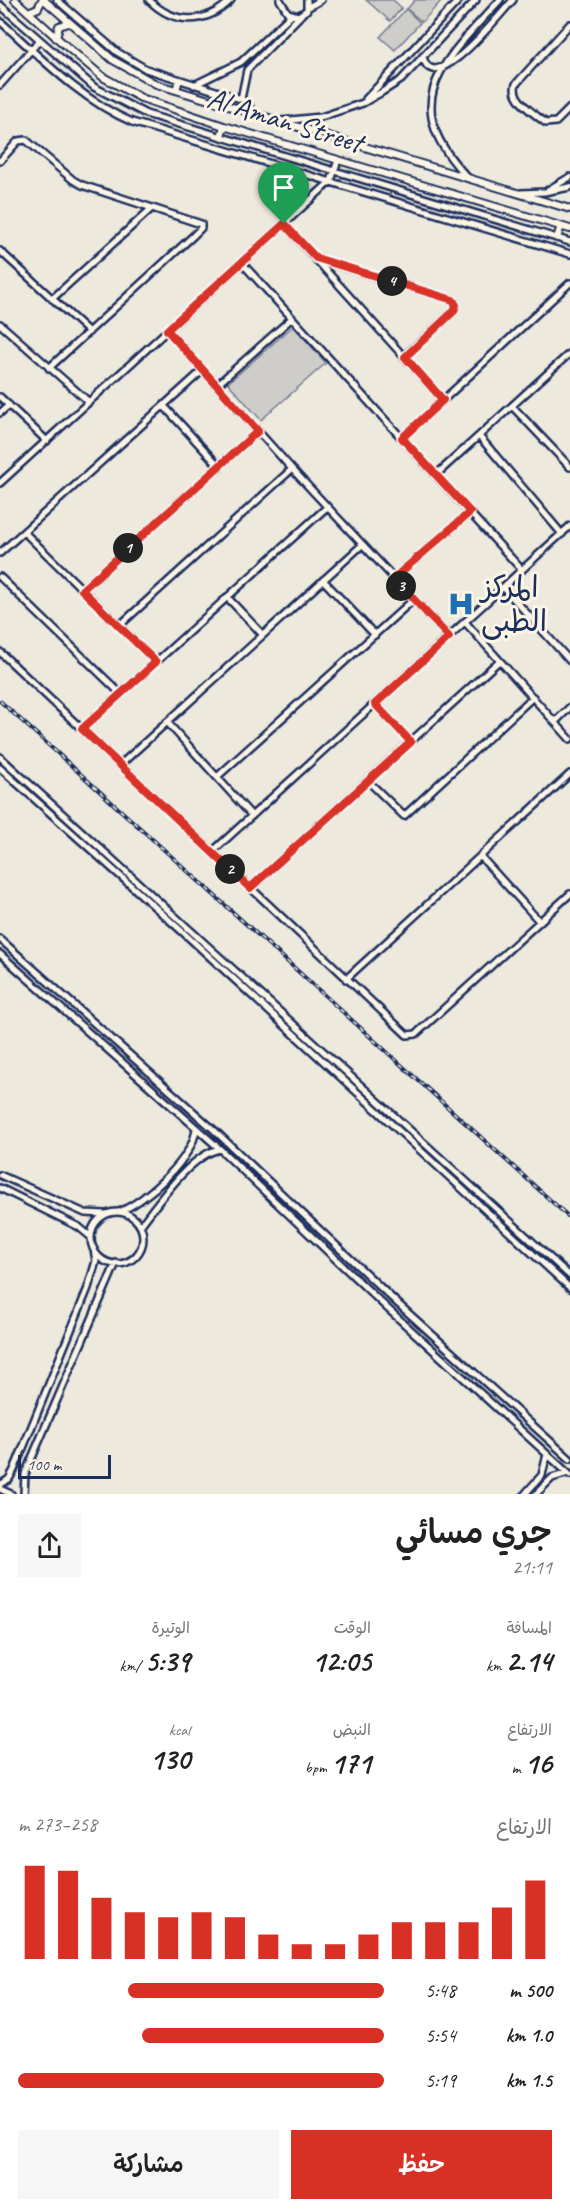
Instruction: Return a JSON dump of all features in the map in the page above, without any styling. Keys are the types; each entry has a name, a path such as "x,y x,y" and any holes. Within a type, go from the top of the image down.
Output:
{"street":[{"name":"Al Aman Street","path":"15,0 104,77 128,92 155,104 570,229"},
{"name":"Al Aman Street","path":"43,0 121,66 147,80 570,209"},
{"path":"28,12 38,8 43,0"},
{"path":"57,0 130,60 146,69 241,99 249,104 251,113"},
{"path":"148,0 171,15 186,20 210,16 231,0"},
{"path":"307,0 308,8"},
{"path":"241,99 248,70 308,8 321,0"},
{"path":"363,102 459,0"},
{"path":"279,121 321,117 363,102 401,80 476,0"},
{"path":"468,178 452,161 435,134 431,101 440,70 448,56 500,0"},
{"path":"423,56 428,67 440,70 459,58 513,0"},
{"path":"283,2 291,15"},
{"path":"0,5 94,87 146,114 570,242"},
{"path":"194,85 241,62 291,15 301,15"},
{"path":"0,21 76,87 126,119 570,254"},
{"path":"57,38 58,26 70,23"},
{"path":"570,24 516,84 514,91 517,98 546,123 556,122 570,108"},
{"path":"0,85 39,41"},
{"path":"241,62 248,70"},
{"path":"176,90 179,80"},
{"path":"221,136 224,126"},
{"path":"0,161 18,141 26,140 73,180 104,193 198,222 201,228 49,368"},
{"path":"0,483 331,181 338,160"},
{"path":"544,192 570,177"},
{"path":"518,193 544,192 570,187"},
{"path":"51,299 152,208"},
{"path":"284,224 443,400"},
{"path":"557,238 561,226"},
{"path":"0,252 88,332"},
{"path":"316,258 453,300 456,305 454,311 405,357"},
{"path":"242,263 437,474 522,570"},
{"path":"402,438 570,283"},
{"path":"217,385 292,318"},
{"path":"0,324 88,402"},
{"path":"167,330 292,469 449,637"},
{"path":"437,474 570,353"},
{"path":"0,553 203,370"},
{"path":"0,397 47,441"},
{"path":"0,413 9,405"},
{"path":"164,406 219,466"},
{"path":"512,406 570,467"},
{"path":"82,590 258,431"},
{"path":"479,436 562,534"},
{"path":"564,461 570,454"},
{"path":"119,626 292,469"},
{"path":"82,729 327,507"},
{"path":"394,578 470,512"},
{"path":"212,852 570,526"},
{"path":"24,532 156,662"},
{"path":"120,765 362,545"},
{"path":"0,577 121,694"},
{"path":"323,580 375,635"},
{"path":"503,587 570,661"},
{"path":"227,597 263,635"},
{"path":"217,777 413,600"},
{"path":"465,622 570,739"},
{"path":"0,652 405,1034 413,1035 570,894"},
{"path":"250,888 500,661"},
{"path":"368,780 404,816 533,697"},
{"path":"375,704 411,742"},
{"path":"555,722 570,707"},
{"path":"167,722 252,816"},
{"path":"0,757 570,1276"},
{"path":"0,768 185,934 570,1288"},
{"path":"346,979 570,774"},
{"path":"480,856 540,922"},
{"path":"0,939 145,1068 395,1301 570,1459"},
{"path":"0,954 220,1149 243,1173 569,1474"},
{"path":"137,1076 145,1068"},
{"path":"0,1174 85,1213 118,1212 147,1196 188,1152 194,1141 196,1128"},
{"path":"140,1226 157,1203 199,1159 209,1152 220,1149"},
{"path":"243,1173 250,1164"},
{"path":"9,1192 15,1182"},
{"path":"0,1188 79,1227 91,1237"},
{"path":"94,1249 103,1259 116,1263 128,1261 137,1253 142,1242 140,1226 130,1216 118,1212"},
{"path":"11,1494 0,1487 9,1479 14,1470 83,1299 94,1270 94,1249 91,1237 94,1226 107,1214"},
{"path":"24,1494 25,1474 116,1263"},
{"path":"488,1400 495,1392"},
{"path":"525,1494 543,1475 547,1454"},
{"path":"536,1494 552,1478 569,1474"}],"shaded area":[{"path":"366,0 393,0 402,8 390,21"},
{"path":"415,0 442,0 422,22 407,9"},
{"path":"406,9 420,23 395,50 380,37"},
{"path":"293,326 326,363 261,420 228,383"}],"railway":[{"path":"0,701 570,1218"}],"place":[{"name":"المركز الطبى","path":"461,604"}],"route":[{"path":"284,224 316,258 455,302 454,311 405,357 443,400 402,438 470,512 394,578 449,637 375,704 411,742 250,888 82,729 156,662 82,590 258,431 167,330 284,224"}]}
